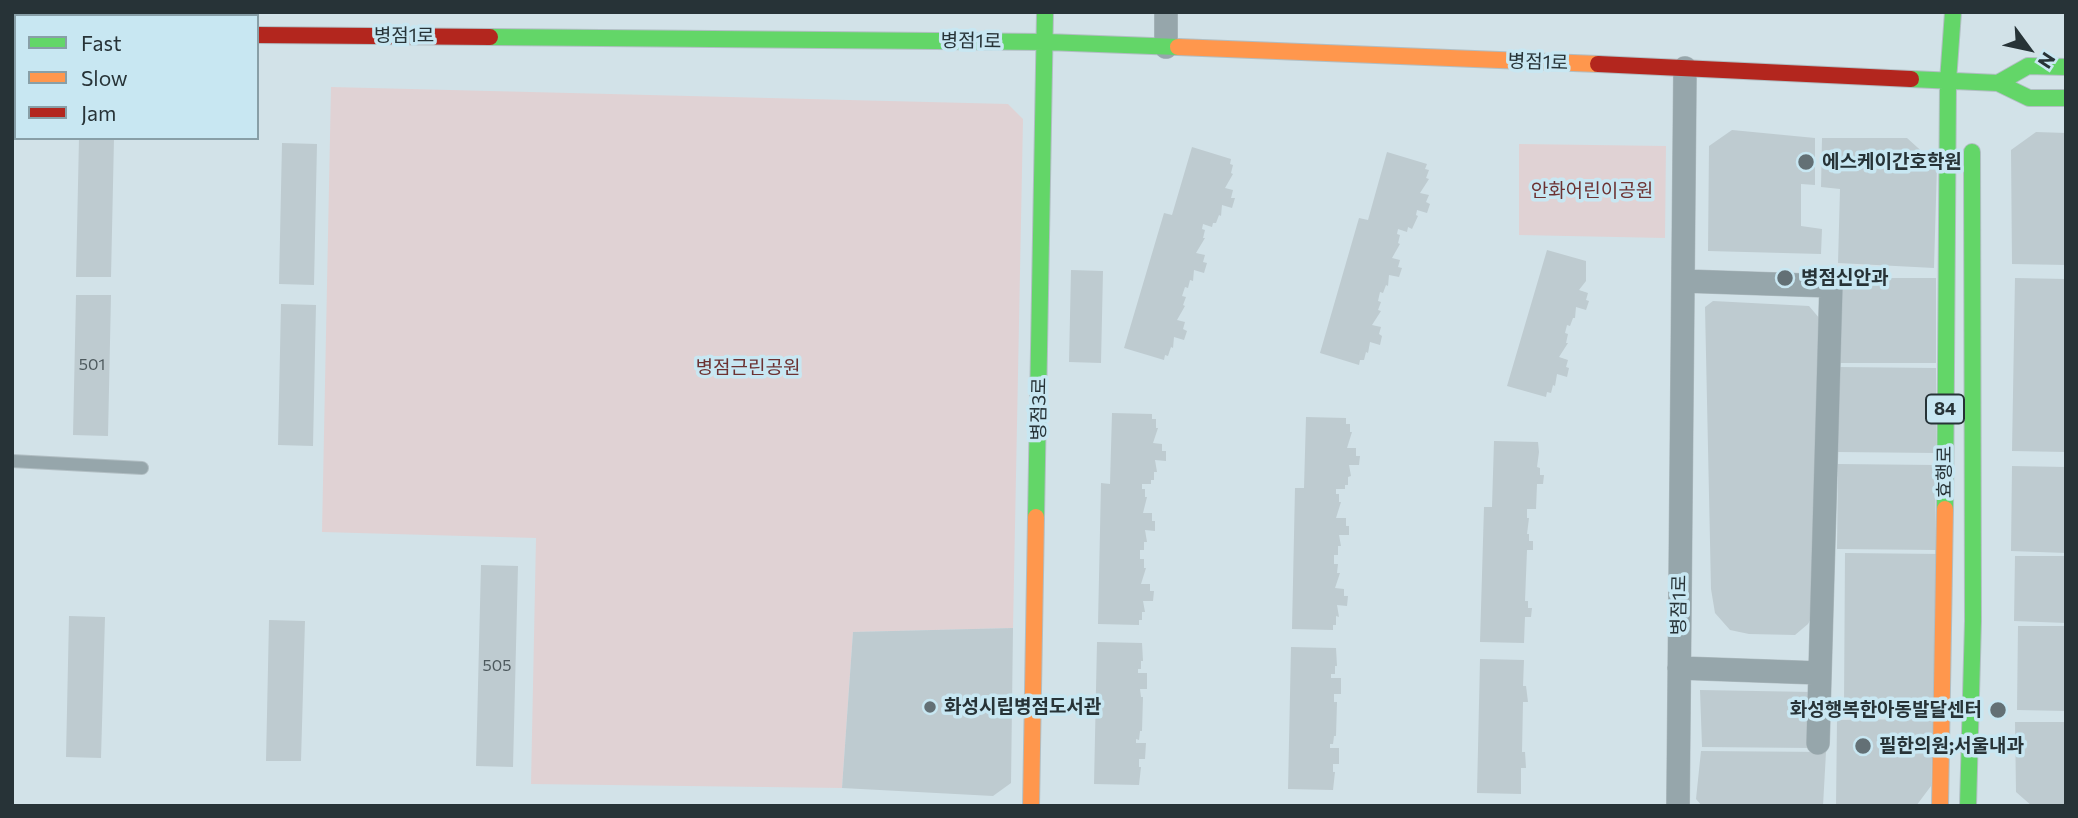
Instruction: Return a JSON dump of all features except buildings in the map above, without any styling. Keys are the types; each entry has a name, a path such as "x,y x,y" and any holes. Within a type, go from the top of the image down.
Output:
{"street":[{"name":"병점3로","path":"1031,806 1045,12"},
{"path":"1166,12 1166,47"},
{"name":"효행로","path":"1940,806 1945,586 1948,81 1953,12"},
{"name":"병점1로","path":"259,35 1046,42 1998,83 2029,98 2066,98"},
{"path":"1998,83 2028,66 2066,67"},
{"name":"병점1로","path":"1678,806 1685,68"},
{"name":"효행로","path":"1968,806 1973,621 1972,137"},
{"path":"1683,281 1830,286 1818,743"},
{"path":"1679,668 1820,673"}],"lane":[{"path":"12,461 142,468"}],"green space":[{"name":"병점근린공원","path":"331,87 1008,104 1023,119 1013,628 853,632 842,788 531,784 536,538 322,532"},
{"name":"안화어린이공원","path":"1519,144 1666,146 1665,238 1519,235"}],"traffic: fast":[{"path":"1036,517 1045,12"},
{"path":"1945,509 1948,81 1953,12"},
{"path":"490,37 1046,42 1178,47"},
{"path":"1998,83 2028,66 2066,67"},
{"path":"1911,79 1998,83 2029,98 2066,98"},
{"path":"1968,806 1973,621 1972,152"}],"traffic: slow":[{"path":"1178,47 1598,64"},
{"path":"1940,806 1945,509"},
{"path":"1031,806 1036,517"}],"traffic: jam":[{"path":"259,35 490,37"},
{"path":"1598,64 1911,79"}],"place":[{"name":"에스케이간호학원","path":"1806,162"},
{"name":"병점신안과","path":"1785,278"},
{"name":"화성시립병점도서관","path":"930,707"},
{"name":"화성행복한아동발달센터","path":"1998,710"},
{"name":"필한의원;서울내과","path":"1863,746"}]}
